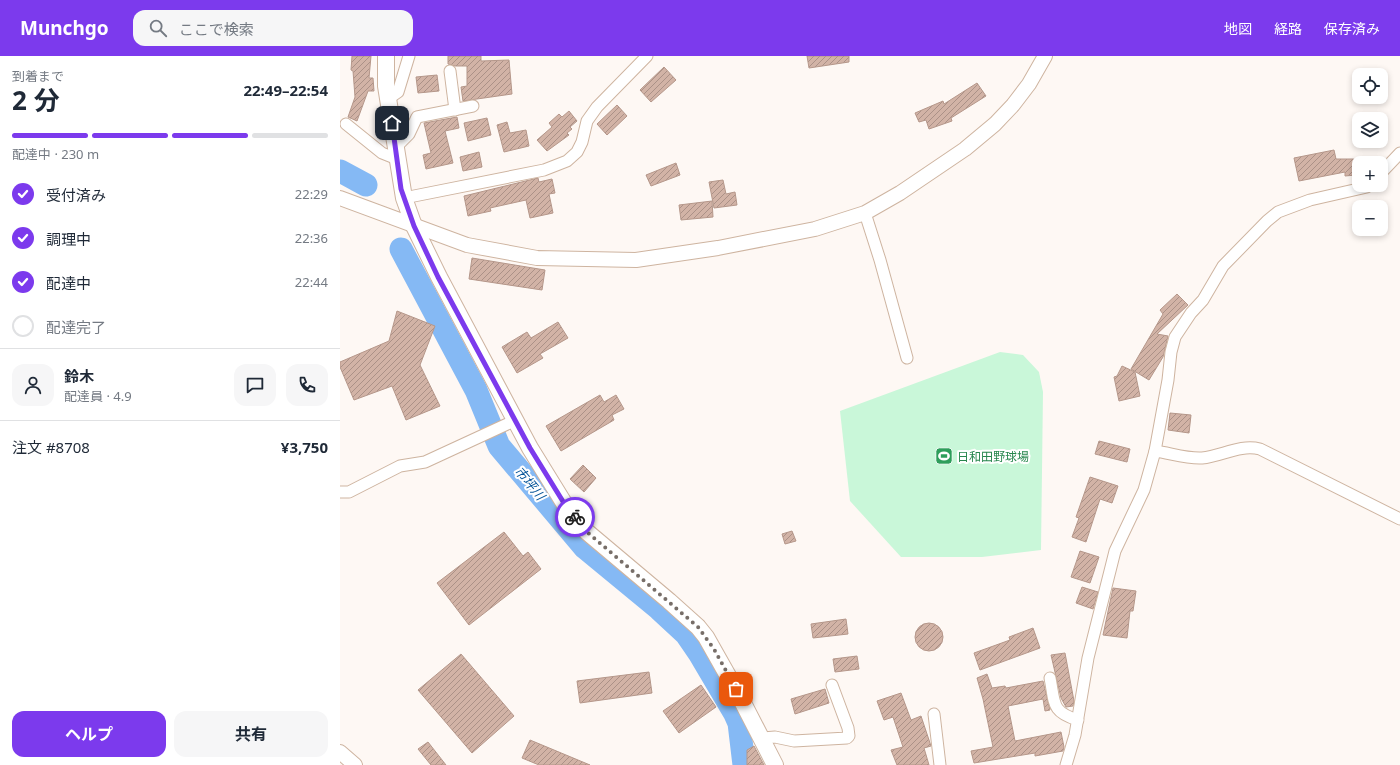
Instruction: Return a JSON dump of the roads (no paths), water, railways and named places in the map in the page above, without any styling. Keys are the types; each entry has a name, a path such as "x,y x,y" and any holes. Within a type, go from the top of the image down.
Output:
{"main road":[{"path":"386,56 388,99 396,153 404,198 414,226 442,284 530,448 567,508 587,532 669,601 698,627 706,637 762,738 775,765"}],"street":[{"path":"388,99 398,92 409,56"},
{"path":"404,198 544,170 568,161 577,152 582,142 587,121 597,107 647,56"},
{"path":"340,198 467,245 508,254 570,260 636,260 718,248 815,229 865,213 935,171 965,149 995,124 1013,105 1029,84 1045,56"},
{"path":"450,71 455,110"},
{"path":"346,124 382,153 396,153 409,134 417,117 473,106"},
{"path":"1388,166 1400,154"},
{"path":"1066,765 1071,751 1078,720 1088,658 1115,551 1144,490 1155,451 1175,336 1191,313 1204,300 1223,266 1260,227 1278,212 1310,200 1352,190"},
{"path":"865,213 880,260 907,358"},
{"path":"340,492 349,492 400,466 425,462 516,420"},
{"path":"1155,451 1198,458 1217,456 1246,448 1260,449 1400,519"},
{"path":"1050,678 1056,708 1064,716 1078,720"},
{"path":"762,738 775,737 794,742 847,738 849,736 848,728 832,685"},
{"path":"934,714 940,765"},
{"path":"340,752 355,765"}],"waterway":[{"name":"市坪川","path":"340,171 366,185"},
{"name":"市坪川","path":"401,249 476,390 499,446 585,548 659,609 686,634 699,653 739,723 744,765"}],"place":[{"name":"日和田野球場","path":"944,456"}]}
